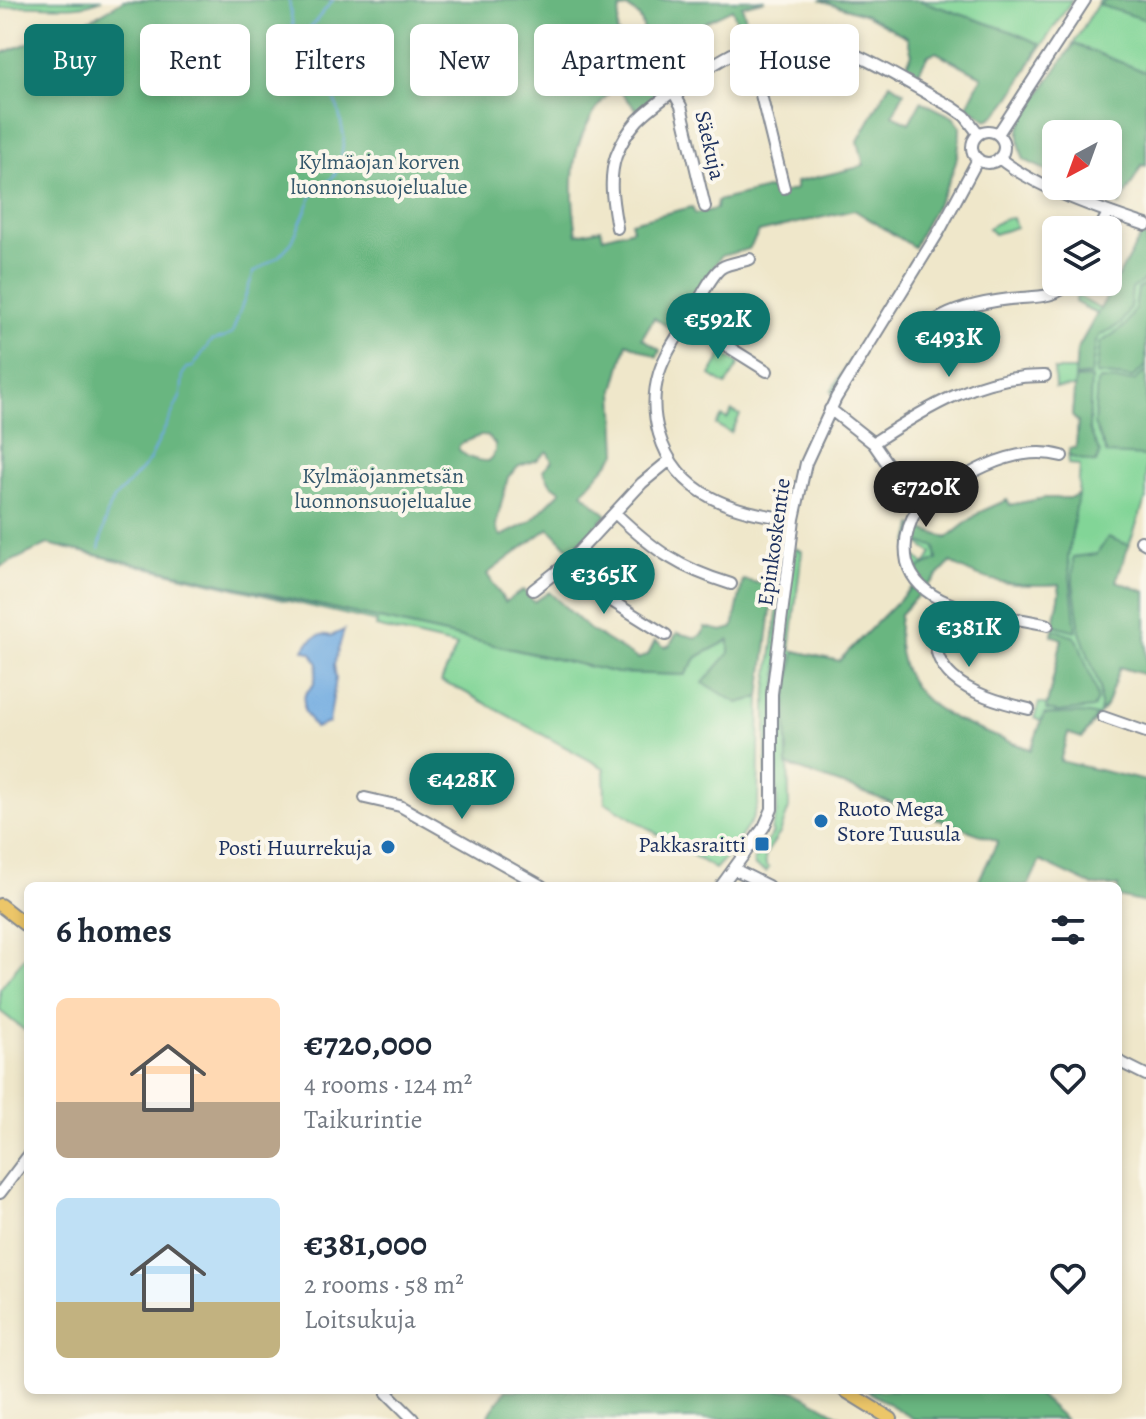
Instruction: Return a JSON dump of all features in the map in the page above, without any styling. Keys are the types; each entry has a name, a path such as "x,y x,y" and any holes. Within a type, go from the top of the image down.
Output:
{"main road":[{"path":"0,905 24,924"},
{"path":"850,1394 891,1419"}],"street":[{"path":"998,134 1085,0"},
{"path":"859,59 955,109 978,133 992,131 998,134 1004,148 999,158 988,163 978,159"},
{"path":"617,228 611,192 616,155 637,122 670,96"},
{"name":"Säekuja","path":"676,96 681,106 705,207"},
{"path":"761,96 784,188"},
{"name":"Epinkoskentie","path":"734,869 764,827 772,809 772,694 794,519 806,463 830,409 941,228 978,159 971,149 978,133"},
{"path":"999,158 1041,182 1108,213 1146,225"},
{"path":"750,259 718,271 663,362 655,395 656,422 670,460 693,487 736,509 794,519"},
{"path":"945,342 935,321 977,305 1050,296"},
{"path":"687,321 767,371"},
{"path":"873,443 918,413 963,391 999,380 1045,376"},
{"path":"830,409 873,443 918,508"},
{"path":"1048,625 942,602 920,586 908,566 906,537 918,508 958,480 991,463 1048,452 1062,456"},
{"path":"533,590 570,561 642,483 670,460"},
{"path":"616,514 648,544 674,562 731,584"},
{"path":"570,561 610,600 666,635"},
{"path":"942,602 933,632 936,652 945,670 968,688 1029,709"},
{"path":"1103,717 1146,732"},
{"path":"365,798 400,806 535,882"},
{"path":"724,882 734,869 760,882"},
{"path":"1122,1063 1146,1075"},
{"path":"0,1193 24,1161"},
{"path":"390,1394 413,1419"}],"green space":[{"path":"0,0 102,0 76,6 0,9"},
{"path":"124,0 765,0 742,6 748,24 738,24 732,9 702,24 642,24 638,15 628,8 620,9 618,24 534,24 534,96 607,96 581,137 573,172 577,234 601,229 603,237 633,229 631,222 692,207 695,214 716,209 717,201 771,188 774,196 796,189 796,182 864,166 858,141 890,83 904,92 893,115 909,123 921,101 953,117 960,126 956,161 945,190 914,247 854,210 759,232 749,249 721,256 673,330 654,318 642,338 660,350 657,357 627,343 614,390 617,453 582,493 607,515 572,552 549,528 487,574 505,602 523,590 534,602 549,592 589,629 638,659 648,655 655,641 665,647 670,645 677,633 697,638 705,627 722,631 733,628 743,580 774,586 760,697 738,703 703,683 729,653 729,640 697,657 685,675 618,673 48,544 0,567 0,54 24,45 24,96 124,96 124,24 78,24","holes":["487,436 495,444 495,452 489,461 468,457 458,448 460,444","547,451 552,461 543,470 550,483 561,491 530,522 502,536 496,525 508,477 519,466 537,460"]},
{"path":"820,0 1072,0 1002,106 982,76 936,52 928,55 915,79 903,72 912,54 907,37 867,15"},
{"path":"820,0 919,0 1040,44 1011,98 987,120 967,106 982,76 936,52 928,55 915,79 903,72 912,54 907,37 867,15"},
{"path":"1100,0 1146,0 1146,113 1061,64"},
{"path":"1105,0 1146,0 1146,20 1099,5"},
{"path":"1074,44 1146,72 1146,166 1142,165 1120,205 1109,200 1122,200 1122,120 1042,120 1042,168 1024,160 1020,144 1021,123"},
{"path":"624,96 658,96 638,111"},
{"path":"1013,218 1016,227 994,234 988,228 1004,219"},
{"path":"937,220 931,235 833,394 831,391"},
{"path":"1141,236 1146,237 1146,498 1116,581 1146,592 1146,675 1119,667 1106,706 1082,738 1068,733 1060,761 787,700 789,808 780,833 765,855 769,868 766,872 755,866 753,861 773,833 771,830 777,811 776,694 795,548 802,551 790,650 839,661 912,587 919,594 900,614 898,639 907,676 917,691 945,714 1031,749 1042,722 1034,718 1039,703 1047,705 1062,639 1052,635 1059,584 1003,582 976,575 951,562 927,587 911,558 917,557 925,565 932,553 920,545 909,543 913,525 947,538 980,512 1007,500 1010,505 1045,498 1072,498 1078,494 1080,465 1068,464 1070,448 1076,448 1078,422 1072,416 1075,387 1055,388 1054,370 1076,370 1077,350 1097,314 1075,302 1077,296 1100,309 1107,296 1122,296 1122,270"},
{"path":"1141,236 1146,237 1146,279 1132,289 1130,307 1121,324 1100,335 1096,341 1091,375 1075,377 1077,350 1107,296 1122,296 1122,270"},
{"path":"1146,284 1146,366 1132,378 1096,374 1100,343 1125,326 1135,309 1138,289"},
{"path":"723,353 739,364 726,385 710,375"},
{"path":"1146,371 1146,456 1107,454 1094,424 1097,383 1100,380 1134,381"},
{"path":"1091,378 1089,429 1100,453 1096,463 1068,456 1070,448 1076,448 1078,422 1072,416 1075,379"},
{"path":"732,411 740,415 731,433 716,425 722,416 727,419"},
{"path":"1078,494 1068,558 1076,631 1054,625 1059,584 1003,582 976,575 951,562 927,587 915,570 937,560 935,546 911,542 914,526 947,538 980,512 1007,500 1010,505 1045,498 1072,498"},
{"path":"787,537 769,803 766,803 766,697"},
{"path":"1108,537 1129,545 1116,581 1146,592 1146,675 1120,667 1106,706 1100,713 1100,688 1080,632 1073,583 1073,557 1097,554"},
{"path":"48,544 618,673 685,675 697,657 730,639 729,653 738,703 760,697 758,803 752,820 731,852 715,869 605,802 604,768 441,682 457,646 376,627 377,622"},
{"path":"912,587 919,594 900,614 899,645 905,671 918,691 935,707 956,720 1031,750 1044,714 1084,713 1097,716 1082,738 1068,733 1060,761 1146,781 1146,903 1122,898 1122,882 1085,882 1040,861 1030,882 978,882 998,841 787,765 786,700 795,651 839,661"},
{"path":"1053,629 1078,641 1096,691 1097,700 1093,708 1058,712 1046,710 1062,639 1052,635"},
{"path":"24,958 24,1030 0,1011 0,989"},
{"path":"503,1394 801,1394 846,1419 486,1419"},
{"path":"873,1394 1037,1394 1065,1419 914,1419"}],"water":[{"path":"344,630 334,665 336,678 329,723 315,728 304,710 304,700 314,684 318,664 312,653 304,650 315,637 331,636"}],"waterway":[{"path":"99,549 107,513 114,499 149,461 181,395 183,374 187,368 193,367 211,341 232,333 254,272 279,256 292,242 312,196 340,166 344,137 338,108 323,78 296,49 289,0"},
{"path":"313,24 333,0"}],"place":[{"name":"Ruoto Mega Store Tuusula","path":"821,821"},
{"name":"Pakkasraitti","path":"762,844"},
{"name":"Posti Huurrekuja","path":"388,847"}],"park label":[{"name":"Kylmäojan korven luonnonsuojelualue","path":"379,174"},
{"name":"Kylmäojanmetsän luonnonsuojelualue","path":"383,488"}]}
